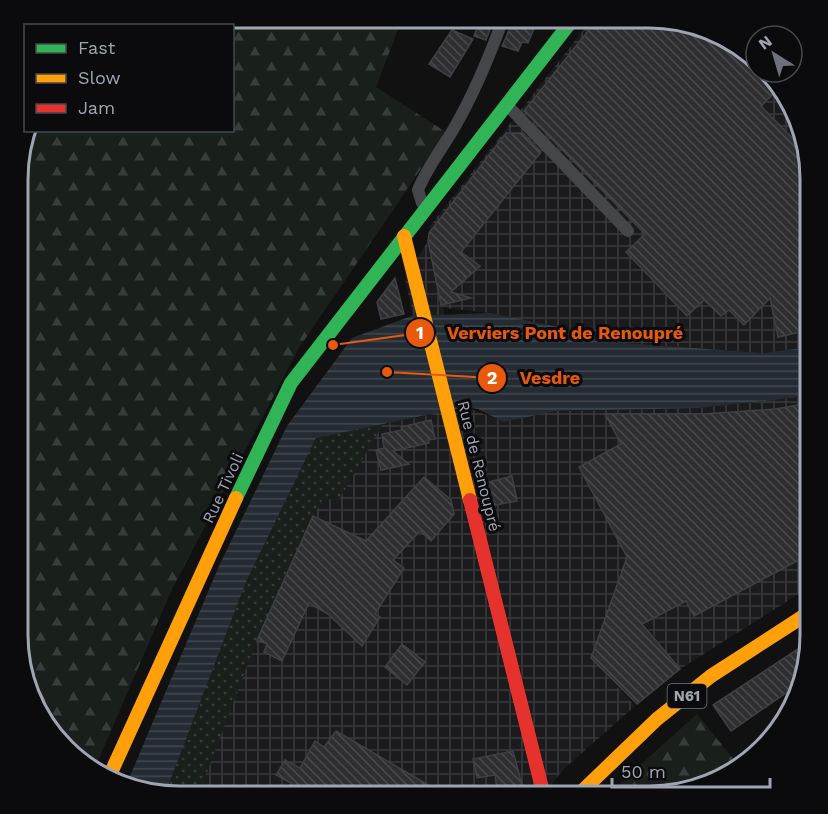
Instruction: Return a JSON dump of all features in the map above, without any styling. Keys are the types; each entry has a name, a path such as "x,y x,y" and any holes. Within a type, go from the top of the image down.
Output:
{"street":[{"path":"404,236 566,28"},
{"name":"Rue de Renoupré","path":"404,236 541,785"},
{"name":"Rue Tivoli","path":"112,770 201,572 291,383 404,236"},
{"name":"N61","path":"588,785 657,719 711,676 799,619"}],"lane":[{"path":"424,210 418,190 483,74 500,28"},
{"path":"506,104 628,231"}],"shaded area":[{"path":"585,28 648,28 678,31 706,40 744,63 744,84 765,84 768,88 788,122 797,150 799,348 763,353 584,340 569,329 490,313 443,308 465,407 503,421 556,411 700,408 799,397 799,594 680,669 616,589 591,658 635,706 564,769 551,785 169,785 203,699 316,438 433,414 405,278 428,241 430,226"},
{"path":"490,313 569,329 584,340 763,353 799,348 799,397 700,408 556,411 503,422 478,409 465,407 316,438 246,582 168,785 150,783 130,777 219,566 287,426 352,338 411,316"}],"green space":[{"path":"234,28 399,28 376,87 446,132 299,348 173,587 98,761 73,741 49,710 40,692 31,664 29,644 28,180 31,150 37,132 234,132"},
{"path":"384,422 339,500 323,499 313,517 257,640 202,785 168,785 246,582 316,438"},
{"path":"697,714 733,759 715,770 678,783 618,785"}],"building":[{"path":"477,28 491,28 486,40 474,36"},
{"path":"510,28 534,28 528,43 522,42 518,51 502,46"},
{"path":"589,28 648,28 678,31 706,40 744,63 744,84 765,84 768,88 772,95 761,106 794,140 797,150 799,332 778,337 770,298 744,325 729,310 721,316 704,300 687,316 626,252 645,234 524,111"},
{"path":"452,30 473,39 450,77 429,64"},
{"path":"506,133 523,133 541,152 461,252 480,266 451,292 471,298 441,305 428,241 429,233"},
{"path":"395,278 404,314 381,319 377,302"},
{"path":"799,405 799,560 694,616 686,601 642,624 680,669 637,704 591,658 627,557 579,467 621,444 605,414 704,414 775,409"},
{"path":"431,420 435,439 428,440 429,443 393,451 409,464 381,470 376,450 384,448 382,434"},
{"path":"512,476 517,501 491,506 485,483"},
{"path":"424,477 451,500 454,514 431,541 420,531 393,560 404,568 375,614 380,617 362,646 328,614 309,603 282,661 264,652 267,644 257,640 313,516 366,541"},
{"path":"402,644 425,662 407,685 385,667"},
{"path":"799,649 797,664 788,692 731,731 713,705"},
{"path":"336,731 428,785 290,785 291,783 276,775 285,760 300,768 315,741 324,747"},
{"path":"513,751 522,785 496,785 495,775 477,778 473,759"}],"traffic: fast":[{"path":"236,498 291,383 566,28"}],"traffic: slow":[{"path":"404,236 470,500"},
{"path":"112,770 236,498"},
{"path":"588,785 657,719 711,676 799,619"}],"traffic: jam":[{"path":"470,500 541,785"}],"place":[{"name":"Verviers Pont de Renoupré","path":"333,345"},
{"name":"Vesdre","path":"387,372"}]}
